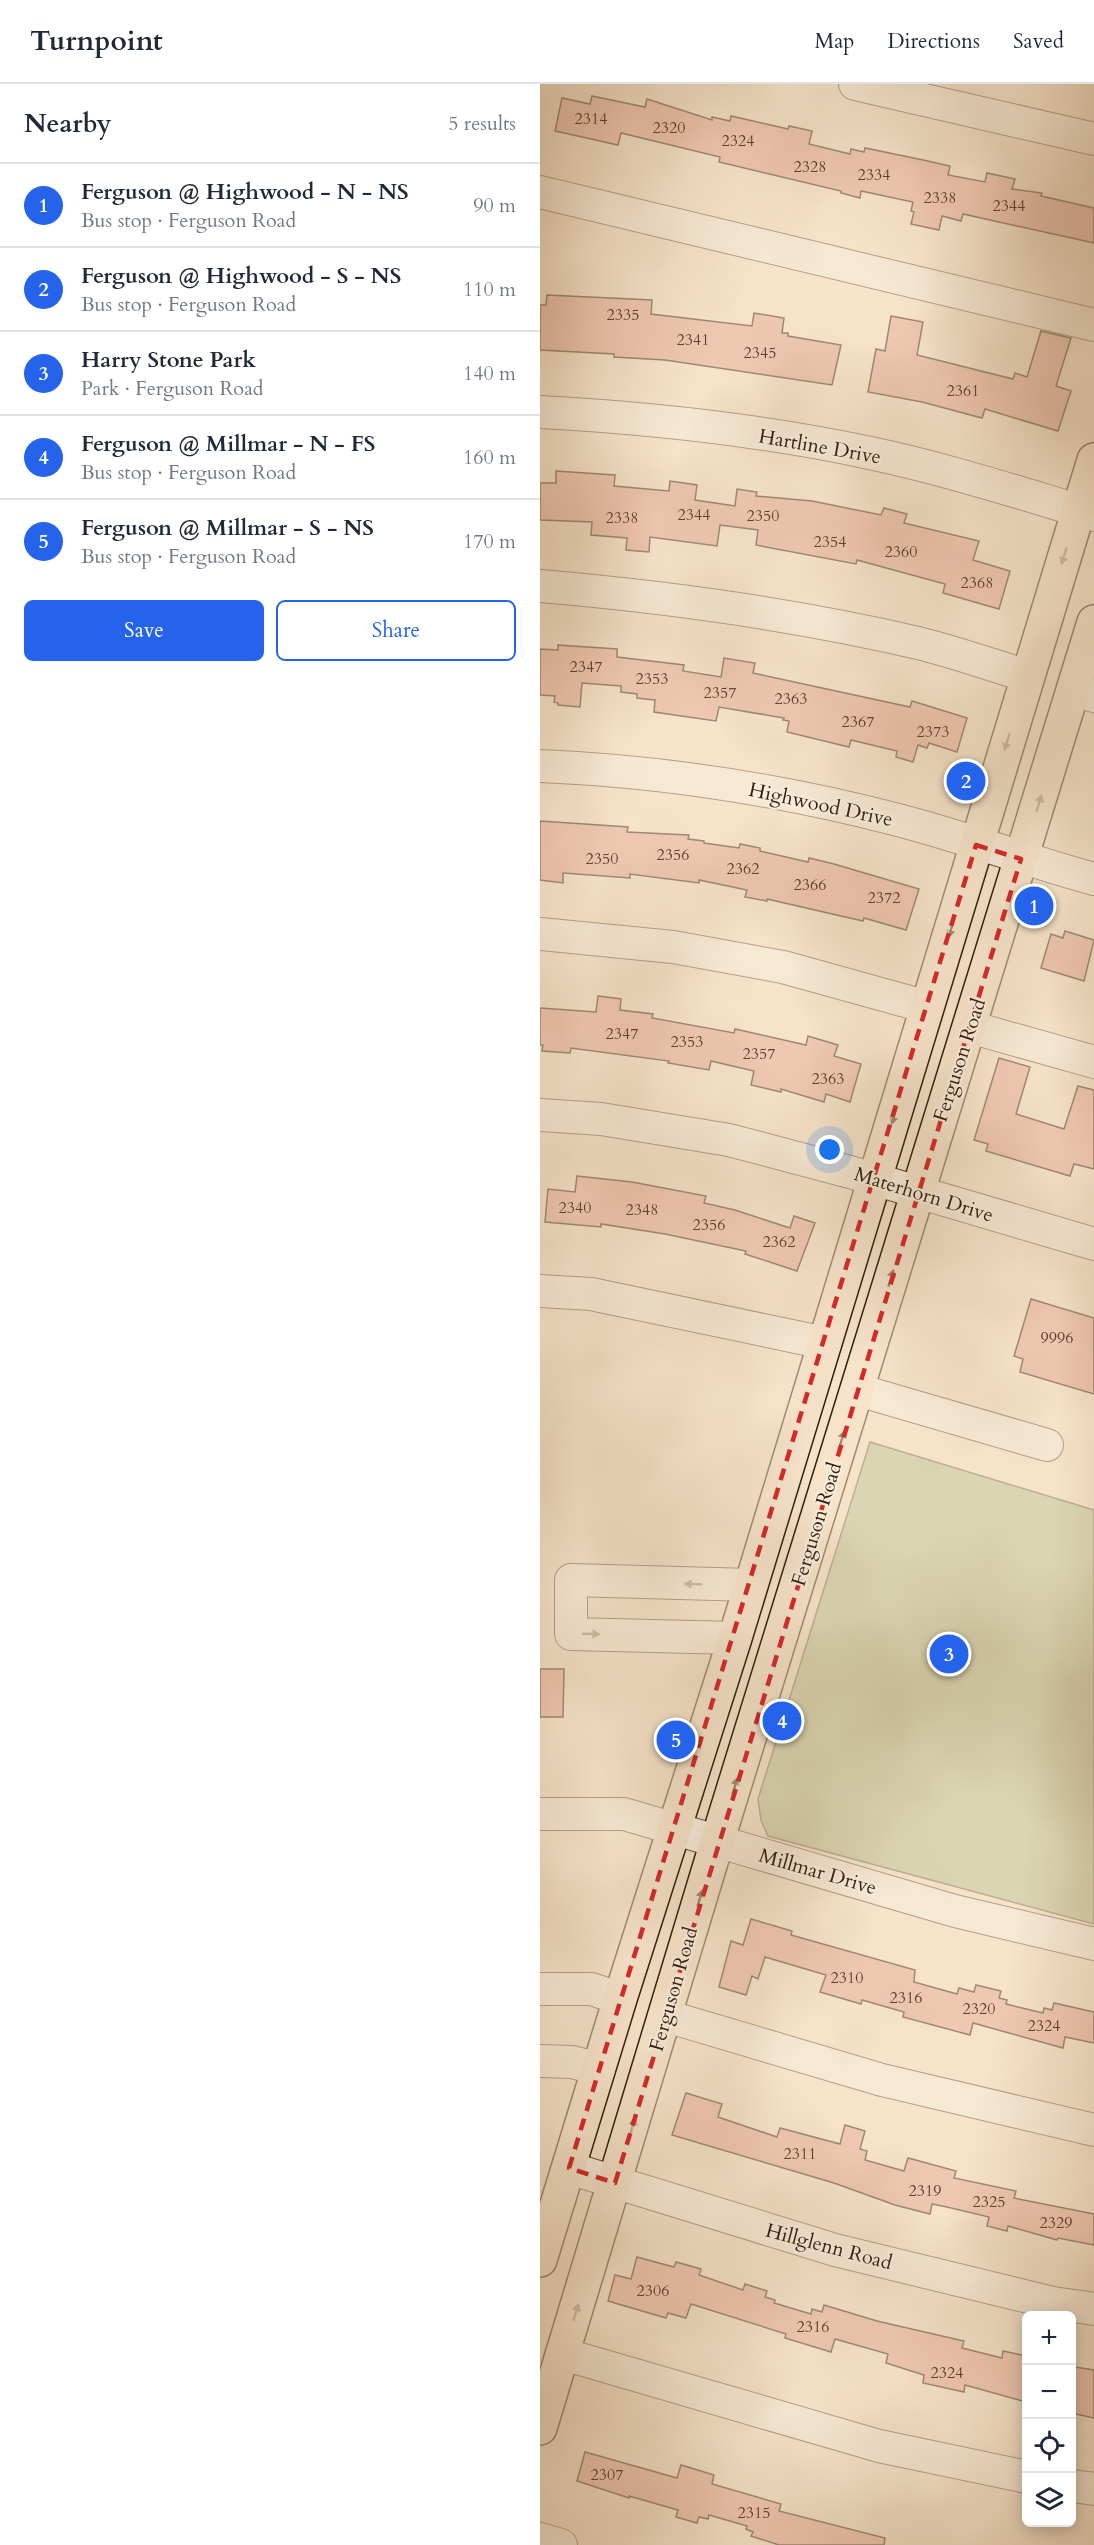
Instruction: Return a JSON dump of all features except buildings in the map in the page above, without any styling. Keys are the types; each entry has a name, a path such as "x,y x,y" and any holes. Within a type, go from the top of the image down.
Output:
{"main road":[{"path":"540,2260 735,1638 1028,676 1086,512 1094,460"},
{"name":"Ferguson Road","path":"540,2428 717,1842 1021,859 1084,693 1094,621"}],"street":[{"path":"855,84 1094,139"},
{"path":"540,192 1094,325"},
{"name":"Hartline Drive","path":"540,412 606,416 738,431 871,453 996,485 1086,512"},
{"path":"540,586 638,594 789,616 921,644 1028,676"},
{"name":"Highwood Drive","path":"540,766 606,768 765,791 899,820 1021,859 1094,879"},
{"path":"540,934 673,947 772,965 927,1007"},
{"path":"970,1027 1094,1062"},
{"name":"Materhorn Drive","path":"540,1115 601,1119 729,1140 875,1180 1094,1245"},
{"path":"540,1291 591,1294 825,1343"},
{"path":"858,1390 1047,1445"},
{"path":"735,1638 571,1634 571,1580 751,1586"},
{"name":"Millmar Drive","path":"540,1814 624,1814 955,1911 1094,1944"},
{"path":"540,1989 592,1989 620,1999"},
{"path":"666,2016 882,2080 1094,2130"},
{"path":"540,2061 572,2062 599,2069"},
{"name":"Hillglenn Road","path":"569,2168 835,2250 1053,2302 1094,2309"},
{"path":"563,2354 879,2446 1022,2476"},
{"path":"1076,2487 1094,2489"},
{"path":"540,2539 561,2545"}],"highlighted area":[{"path":"976,845 1021,859 615,2183 569,2168"}],"green space":[{"path":"870,1442 1094,1510 1094,1924 768,1836 761,1820 758,1799"}],"place":[{"name":"Ferguson @ Highwood - S - NS","path":"966,781"},
{"name":"Ferguson @ Highwood - N - NS","path":"1034,906"},
{"name":"Harry Stone Park","path":"949,1654"},
{"name":"Ferguson @ Millmar - N - FS","path":"782,1721"},
{"name":"Ferguson @ Millmar - S - NS","path":"676,1740"}]}
